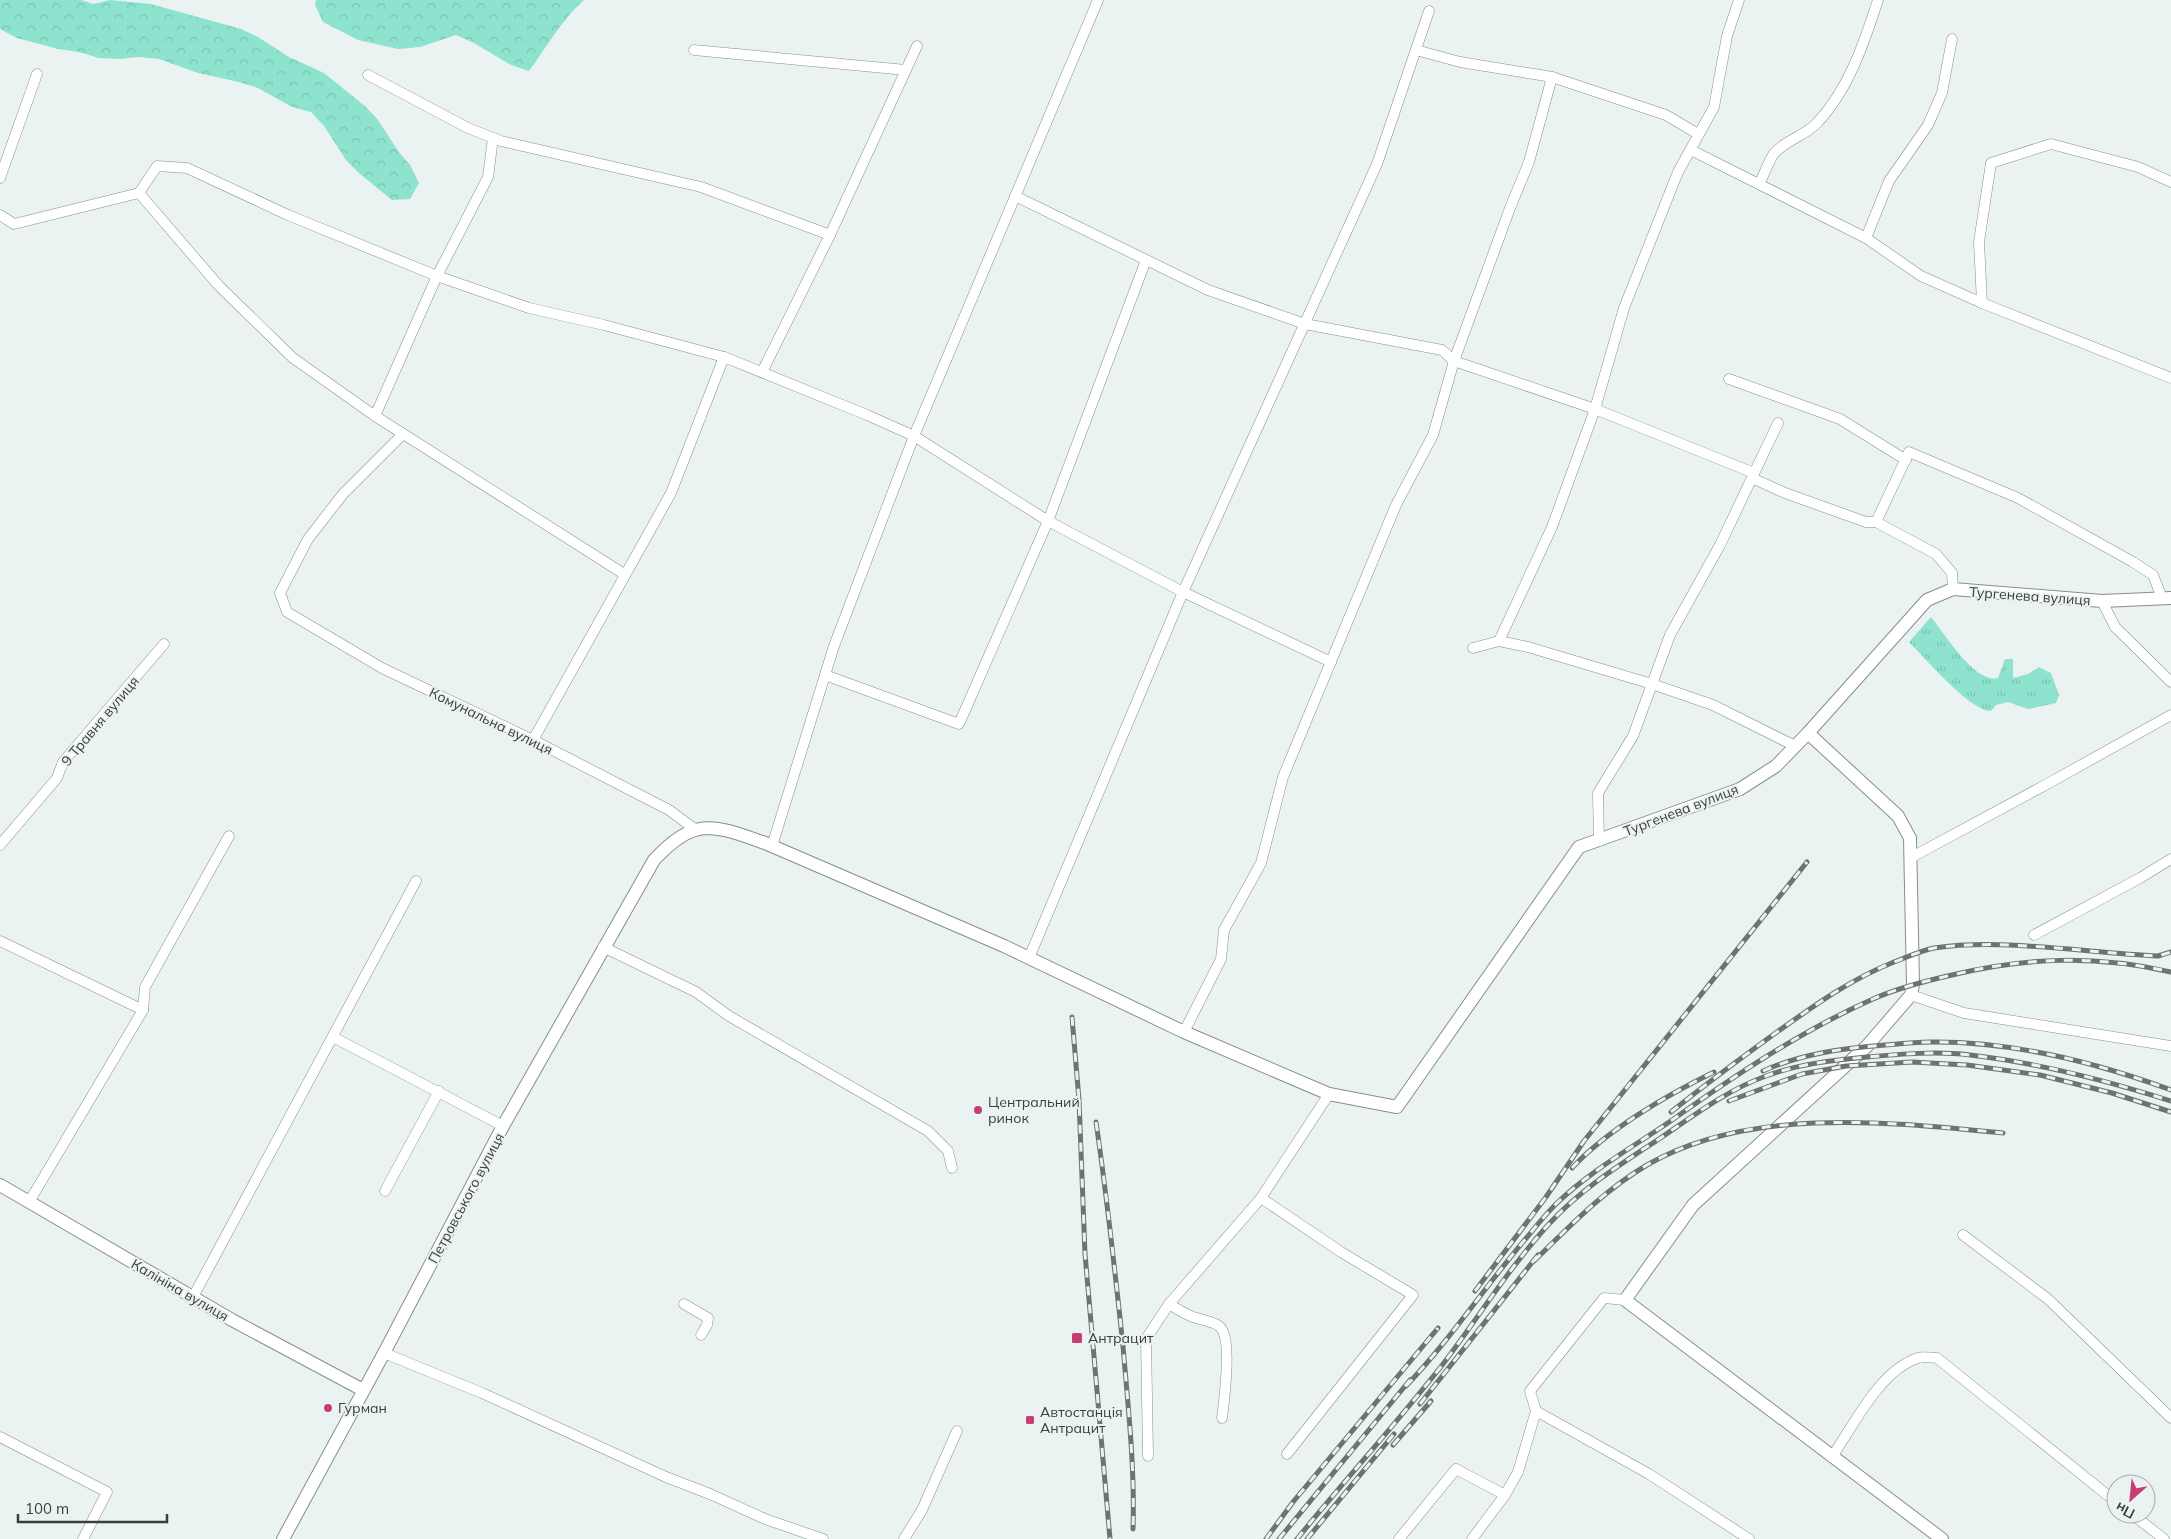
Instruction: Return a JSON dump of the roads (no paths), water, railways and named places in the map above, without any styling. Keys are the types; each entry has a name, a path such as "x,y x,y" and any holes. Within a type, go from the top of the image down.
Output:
{"street":[{"path":"772,846 834,646 914,436 1098,0"},
{"path":"1499,642 1552,527 1595,409 1624,308 1678,172 1714,107 1728,36 1739,0"},
{"path":"1760,183 1774,154 1816,125 1829,108 1856,62 1878,0"},
{"path":"1029,958 1183,592 1378,164 1429,11"},
{"path":"1866,238 1889,181 1928,125 1942,93 1952,39"},
{"path":"762,372 830,235 917,46"},
{"path":"694,50 906,70"},
{"path":"1416,50 1460,62 1552,77 1666,115 1698,134"},
{"path":"0,178 37,74"},
{"path":"368,75 468,128 493,138 701,188 830,235"},
{"path":"1184,1032 1221,959 1224,930 1260,863 1282,777 1396,505 1433,435 1454,361 1510,208 1529,162 1552,77"},
{"path":"374,416 437,276 488,177 493,138"},
{"path":"1982,303 1979,242 1991,163 2051,144 2138,167 2171,182"},
{"path":"1691,150 1760,183 1866,238 1921,276 1982,303 2171,378"},
{"path":"0,215 14,224 139,193 157,166 187,168 288,214 437,276 529,308 604,325 724,357 914,436 1048,521 1183,592 1331,662"},
{"path":"139,193 219,286 293,358 374,416 624,574"},
{"path":"1015,196 1208,290 1306,324 1442,350 1454,361 1595,409 1753,476 1784,493 1866,522 1876,522 1936,554 1952,573 1953,590"},
{"path":"825,675 959,724 1048,521 1146,260"},
{"path":"533,740 624,574 671,493 724,357"},
{"path":"1728,378 1840,419 1906,460"},
{"path":"1599,841 1598,793 1633,736 1670,635 1720,545 1778,423"},
{"name":"Комунальна вулиця","path":"403,434 343,494 308,539 280,593 287,612 382,668 533,740 669,810 696,830"},
{"path":"1876,522 1909,452 2018,498 2133,562 2153,575 2167,598"},
{"name":"Тургенева вулиця","path":"1329,1094 1397,1107 1579,847 1740,789 1776,766 1927,600 1953,590 2102,601 2167,598"},
{"path":"2102,601 2115,627 2171,682"},
{"path":"1473,648 1499,642 1528,647 1652,684 1714,705 1795,746"},
{"name":"9 Травня вулиця","path":"0,845 57,778 63,762 164,644"},
{"path":"1912,857 2171,715"},
{"path":"1625,1300 1693,1205 1867,1046 1911,995 1912,857 1910,838 1898,816 1808,733"},
{"path":"696,830 706,828 725,829 772,846 1029,958 1184,1032 1329,1094 1261,1198 1169,1304 1146,1339 1148,1456"},
{"name":"Петровського вулиця","path":"282,1539 384,1353 503,1126 604,947 613,936 654,860 671,842 696,830"},
{"path":"29,1202 143,1010 146,987 229,836"},
{"path":"2034,934 2140,878 2171,859"},
{"path":"193,1297 416,881"},
{"path":"0,941 143,1010"},
{"path":"604,947 696,992 729,1016 928,1130 948,1150 952,1168"},
{"path":"1911,995 1964,1013 2171,1046"},
{"path":"333,1037 503,1126"},
{"path":"385,1191 439,1092"},
{"name":"Калініна вулиця","path":"0,1185 232,1320 363,1390"},
{"path":"1261,1198 1341,1252 1413,1295 1287,1454"},
{"path":"1963,1235 2048,1299 2171,1418"},
{"path":"1472,1539 1505,1495 1518,1472 1536,1412 1530,1392 1604,1298 1625,1300 1942,1539"},
{"path":"684,1304 708,1318 707,1325 701,1335"},
{"path":"1169,1304 1193,1317 1219,1326 1223,1330 1226,1342 1226,1364 1222,1418"},
{"path":"384,1353 482,1393 612,1454 666,1477 710,1494 765,1519 822,1539"},
{"path":"1832,1457 1882,1383 1904,1364 1919,1357 1937,1358 2106,1494"},
{"path":"1536,1412 1649,1474 1749,1539"},
{"path":"904,1539 922,1510 957,1431"},
{"path":"0,1437 107,1492 83,1539"},
{"path":"1399,1539 1456,1469 1505,1495"},
{"path":"2145,1524 2164,1539"}],"railway":[{"path":"1475,1291 1546,1197 1584,1141 1807,862"},
{"path":"1671,1112 1710,1081 1834,993 1863,976 1924,951 1961,945 2016,945 2158,956 2171,952"},
{"path":"1406,1386 1438,1350 1556,1204 1598,1169 1722,1085 1821,1024 1873,999 1902,988 1980,969 2061,960 2116,963 2171,972"},
{"path":"1072,1017 1079,1100 1085,1254 1110,1539"},
{"path":"1763,1071 1792,1060 1838,1050 1919,1042 1961,1043 1992,1045 2053,1055 2083,1062 2171,1090"},
{"path":"1297,1539 1443,1364 1520,1258 1560,1212 1615,1168 1711,1104 1738,1089 1766,1076 1816,1063 1893,1055 1945,1053 1996,1058 2047,1068 2097,1079 2171,1101"},
{"path":"1729,1101 1802,1074 1846,1066 1912,1062 1967,1065 2040,1075 2112,1093 2171,1112"},
{"path":"1572,1168 1602,1140 1638,1114 1714,1072"},
{"path":"1096,1122 1123,1346 1132,1460 1133,1529"},
{"path":"1534,1261 1601,1198 1631,1175 1647,1165 1687,1146 1730,1134 1775,1126 1821,1123 1914,1125 2003,1133"},
{"path":"1420,1404 1538,1255"},
{"path":"1266,1539 1293,1502 1438,1328"},
{"path":"1279,1539 1410,1380"},
{"path":"1393,1445 1431,1401"},
{"path":"1307,1539 1394,1434"}],"place":[{"name":"Центральний ринок","path":"978,1110"},
{"name":"Антрацит","path":"1077,1338"},
{"name":"Гурман","path":"328,1408"},
{"name":"Автостанція Антрацит","path":"1030,1420"}]}
